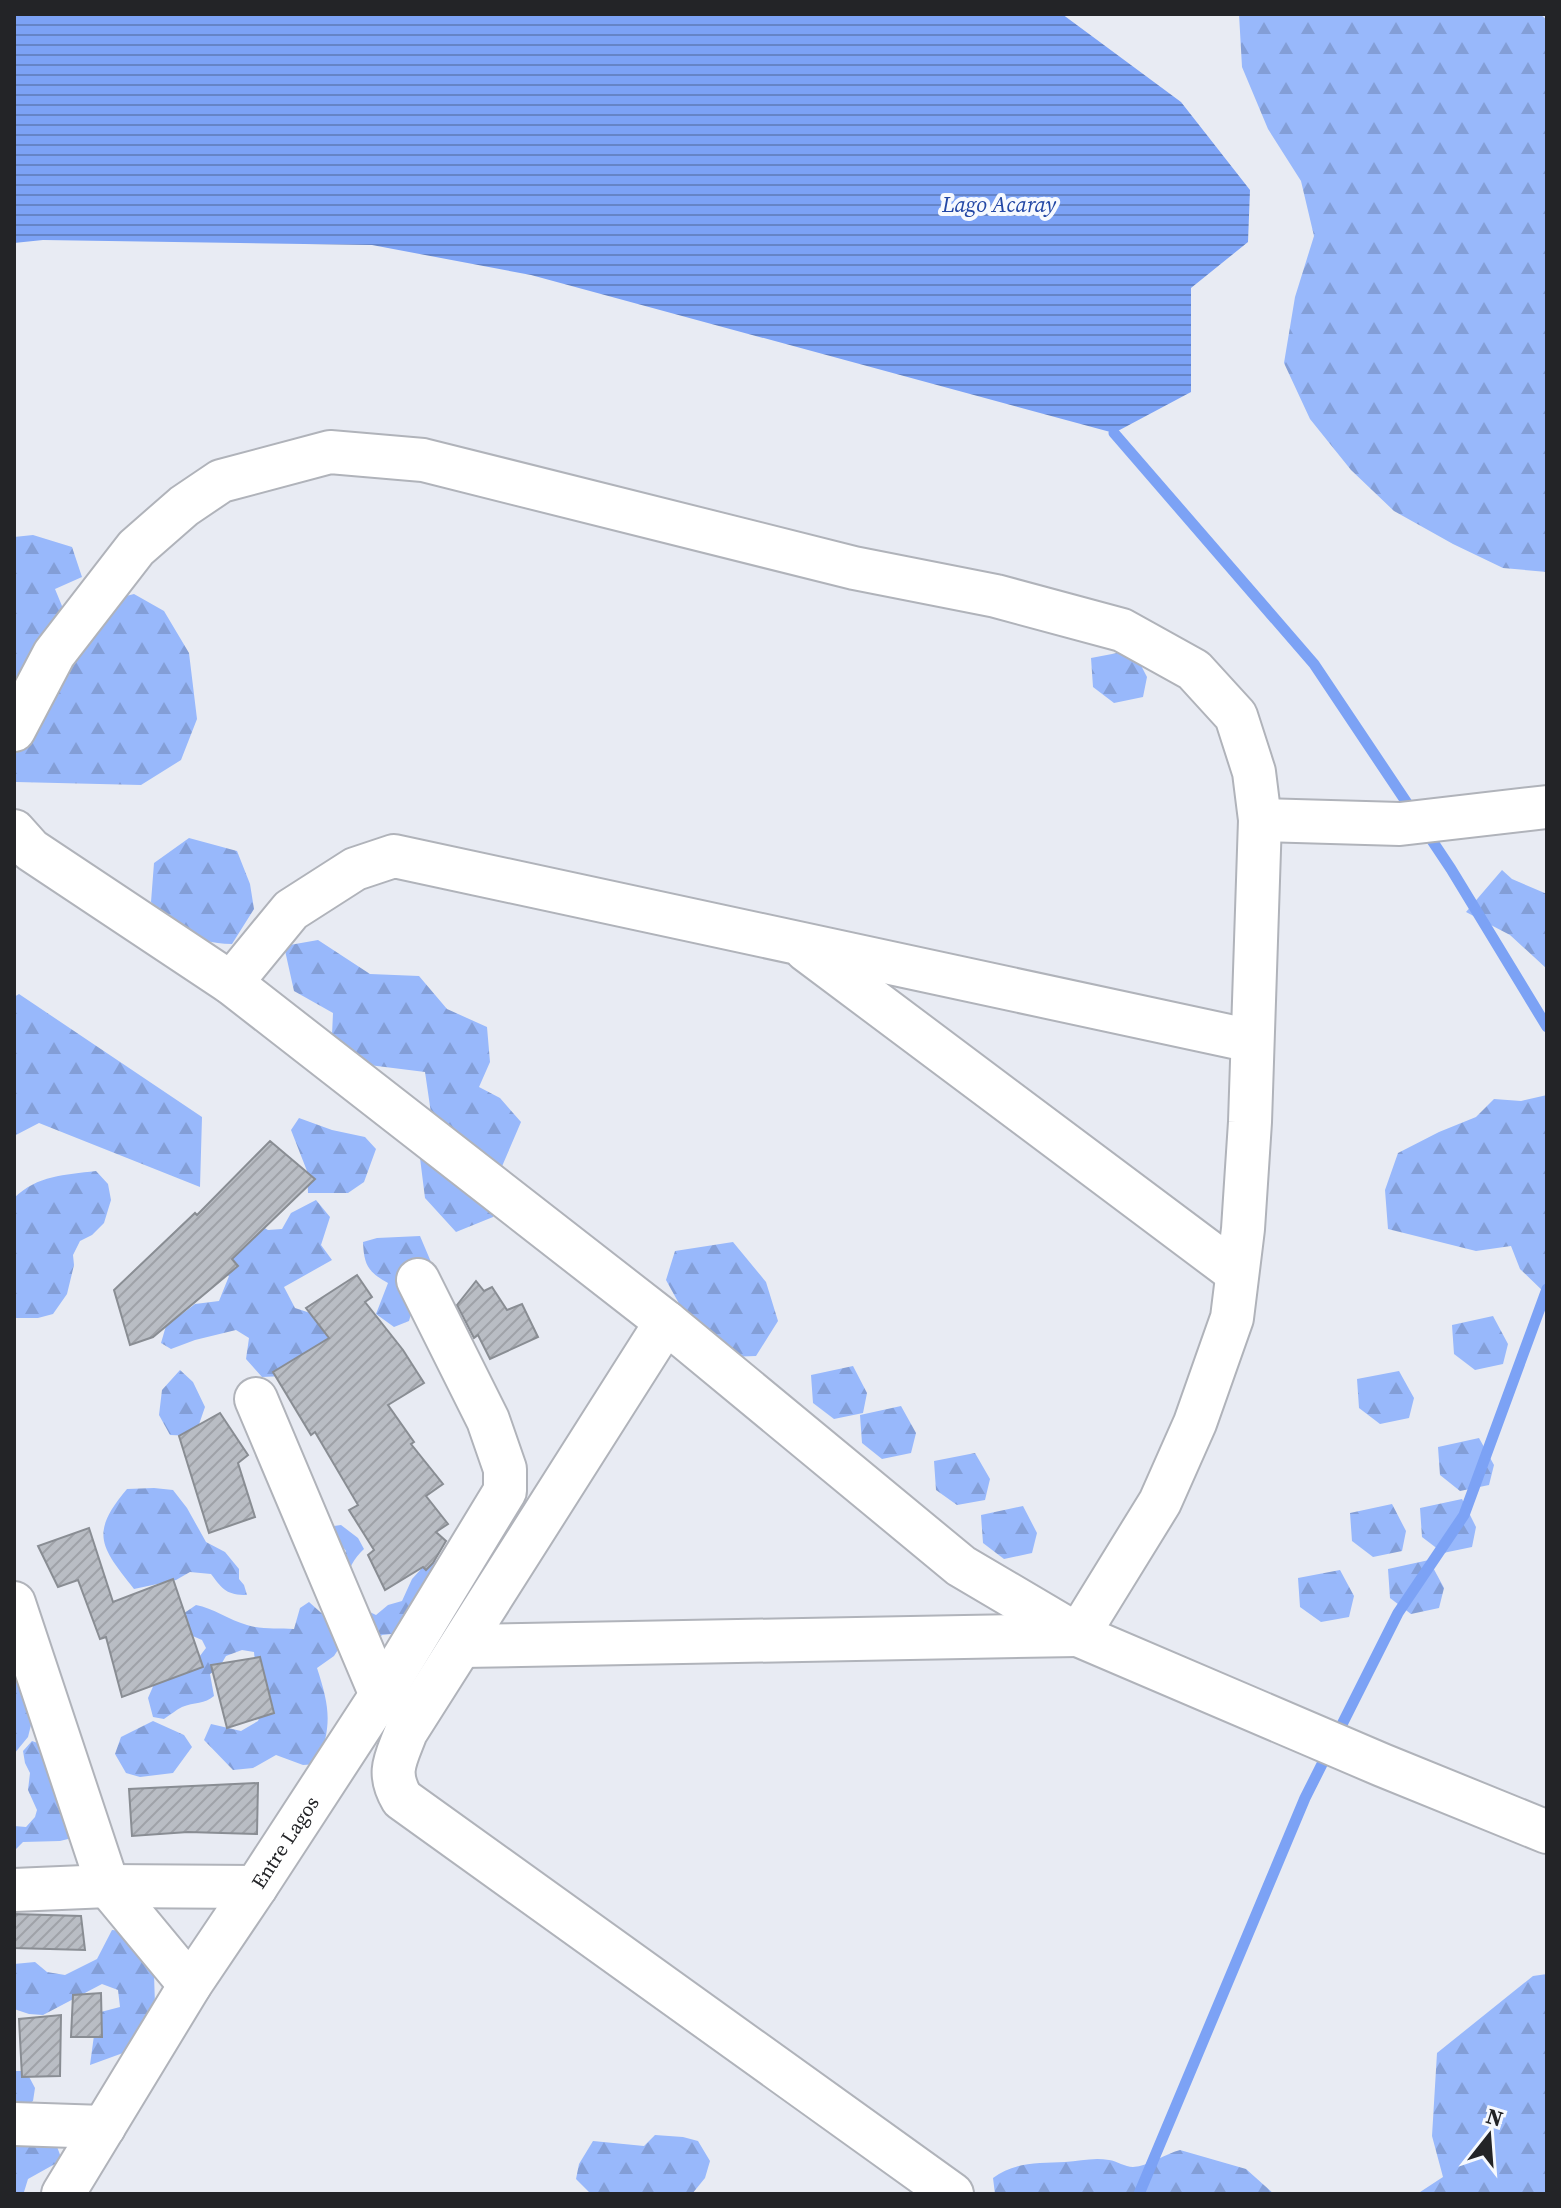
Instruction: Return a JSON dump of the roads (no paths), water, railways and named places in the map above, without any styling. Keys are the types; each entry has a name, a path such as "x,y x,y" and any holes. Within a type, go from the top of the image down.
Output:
{"street":[{"path":"14,730 54,654 136,548 184,506 221,481 330,452 423,460 854,568 996,596 1122,630 1194,670 1236,716 1254,772 1260,820 1243,1229 1232,1318 1189,1436 1160,1502 1078,1635"},
{"path":"1260,820 1419,822 1547,807"},
{"path":"14,831 31,850 231,983 666,1322 961,1566 1078,1635 1547,1832"},
{"path":"231,983 291,910 355,869 394,856 1252,1041"},
{"path":"797,943 1237,1273"},
{"name":"Entre Lagos","path":"63,2194 190,1985 381,1695 505,1491 505,1469 488,1420 418,1280"},
{"path":"666,1322 406,1732 393,1770 394,1785 402,1799 952,2194"},
{"path":"256,1399 381,1695"},
{"path":"14,1603 108,1886 190,1985"},
{"path":"462,1646 1078,1635"},
{"path":"14,1890 108,1886 256,1887"},
{"path":"14,2124 104,2127"}],"water":[{"name":"Lago Acaray","path":"14,14 1062,14 1181,102 1250,190 1248,242 1191,288 1191,392 1114,433 531,275 372,245 43,240 14,243"}],"waterway":[{"path":"1114,433 1314,664 1413,812"},
{"path":"1425,830 1547,1027"},
{"path":"1139,2194 1305,1798 1398,1613 1464,1515 1547,1289"}]}
